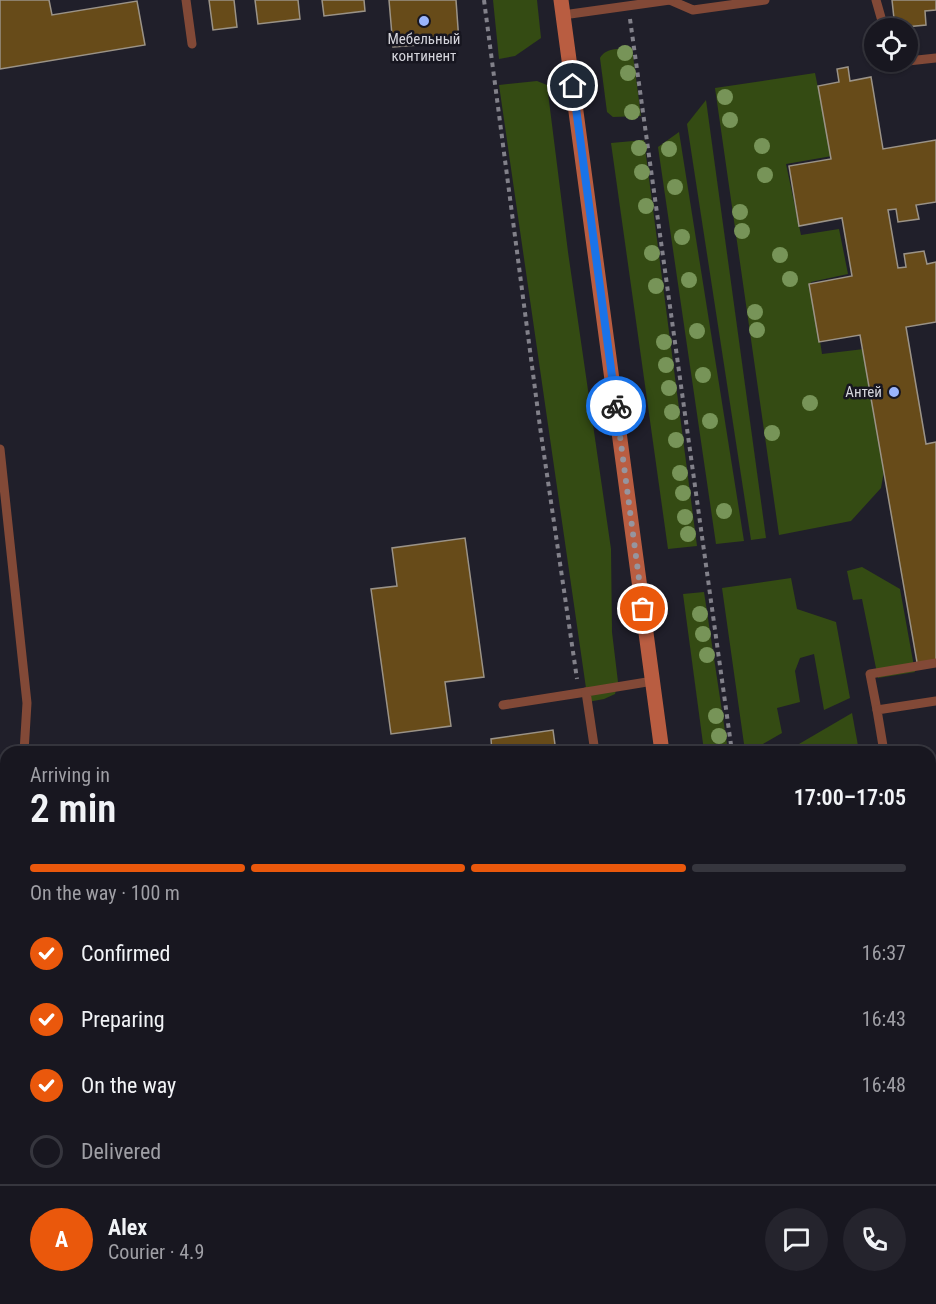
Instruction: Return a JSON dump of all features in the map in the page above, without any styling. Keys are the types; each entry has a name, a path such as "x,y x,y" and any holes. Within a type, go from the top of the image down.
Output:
{"main road":[{"path":"562,8 661,746"}],"lane":[{"path":"186,0 192,44"},
{"path":"562,8 628,7 670,0 693,10 765,0"},
{"path":"876,0 881,18"},
{"path":"918,60 936,58"},
{"path":"0,449 27,703 24,746"},
{"path":"883,746 870,674 936,663"},
{"path":"503,705 652,681"},
{"path":"582,692 594,746"},
{"path":"877,710 936,701"}],"path":[{"path":"484,0 540,427 582,692"},
{"path":"628,7 731,746"}],"green space":[{"path":"493,0 537,0 541,38 515,56 499,59"},
{"path":"632,48 641,116 613,117 607,112 600,58 610,50"},
{"path":"815,73 832,156 786,164 801,235 839,229 848,274 811,282 822,354 864,349 884,471 881,488 851,521 779,535 715,88"},
{"path":"537,81 547,85 568,252 611,549 612,632 618,682 615,694 588,702 499,85"},
{"path":"706,100 766,538 751,540 687,124"},
{"path":"679,132 744,541 716,544 658,147"},
{"path":"644,140 697,546 668,549 611,143"},
{"path":"862,567 900,589 915,672 878,678 862,599 853,600 847,571"},
{"path":"791,578 797,609 836,622 850,698 824,710 814,654 800,658 795,671 800,702 777,708 782,733 760,746 744,746 722,588"},
{"path":"704,592 727,746 703,746 683,594"},
{"path":"852,713 858,746 796,746"}],"building":[{"path":"0,0 49,0 52,15 137,1 145,45 0,69"},
{"path":"209,0 234,0 237,27 213,30"},
{"path":"255,0 298,0 300,19 258,24"},
{"path":"322,0 364,0 365,11 324,16"},
{"name":"Мебельный континент","path":"389,0 456,0 459,42 393,47"},
{"path":"892,0 936,0 936,10 925,11 926,25 918,26 918,18 894,18"},
{"name":"Антей","path":"848,67 850,81 871,77 883,149 936,140 936,202 916,205 919,219 898,222 896,209 888,210 898,268 906,267 904,254 924,251 927,264 936,262 936,322 906,327 926,444 936,442 936,665 918,668 860,335 819,342 809,284 852,276 842,218 799,226 789,166 831,159 818,86 839,82 837,69"},
{"path":"465,538 484,677 445,682 451,726 391,734 371,589 397,586 392,548"},
{"path":"553,730 555,746 492,746 491,739"}],"way so far":[{"path":"616,406 643,609"}],"place":[{"name":"Мебельный континент","path":"424,21"},
{"name":"Антей","path":"894,392"}],"route":[{"path":"573,86 616,406"}]}
